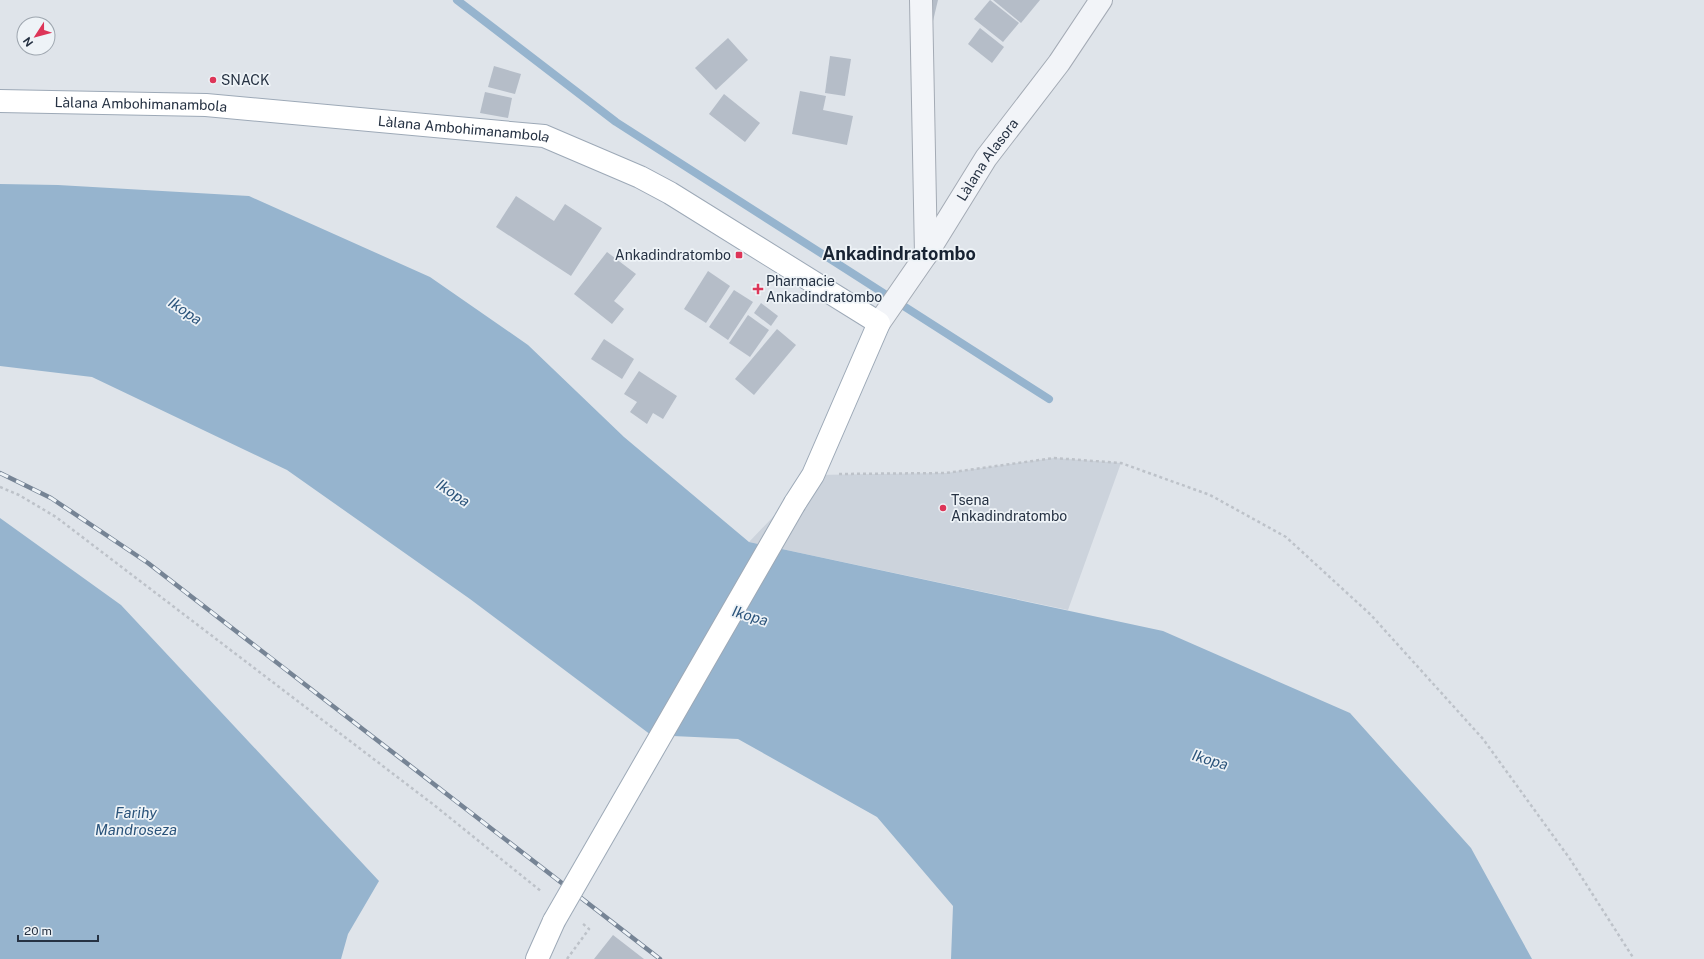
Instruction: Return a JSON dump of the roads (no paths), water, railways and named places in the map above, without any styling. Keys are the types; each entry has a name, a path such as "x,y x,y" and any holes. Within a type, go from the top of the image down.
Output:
{"main road":[{"name":"Làlana Ambohimanambola","path":"0,101 206,105 544,136 640,177 670,193 879,323"},
{"path":"537,959 554,921 795,503 813,475 879,323"}],"street":[{"path":"921,0 926,256"},
{"name":"Làlana Alasora","path":"879,323 926,256 986,158 1059,63 1101,0"}],"water":[{"name":"Ikopa","path":"0,184 58,185 249,196 430,277 528,345 624,437 749,542 1163,631 1350,713 1471,848 1532,959 951,959 953,906 877,817 738,739 651,735 470,599 287,470 92,377 0,366"},
{"name":"Farihy Mandroseza","path":"0,518 121,605 379,881 348,934 341,959 0,959"}],"waterway":[{"path":"457,0 616,122 1049,399"}],"railway":[{"path":"0,473 51,498 148,563 660,959"}],"place":[{"name":"SNACK","path":"213,80"},
{"name":"Ankadindratombo","path":"739,255"},
{"name":"Pharmacie Ankadindratombo","path":"758,289"},
{"name":"Tsena Ankadindratombo","path":"943,508"}],"district":[{"name":"Ankadindratombo","path":"899,254"}]}
